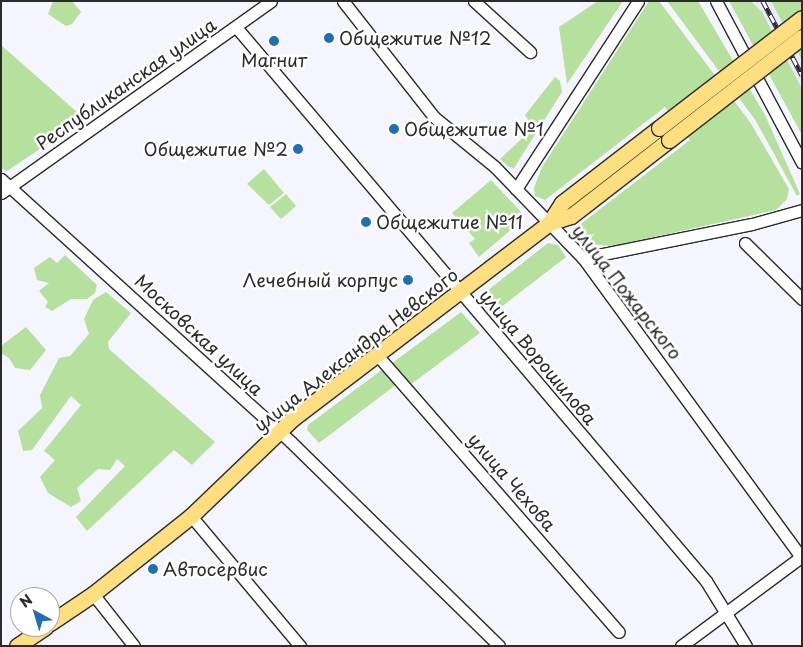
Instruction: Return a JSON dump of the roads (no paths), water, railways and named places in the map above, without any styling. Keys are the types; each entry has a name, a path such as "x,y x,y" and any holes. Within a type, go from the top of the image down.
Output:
{"main road":[{"path":"549,223 562,203 802,18"},
{"path":"549,223 572,216 802,37"},
{"name":"улица Александра Невского","path":"60,616 93,594 191,516 277,432 549,223"},
{"path":"18,646 31,637"}],"street":[{"name":"Республиканская улица","path":"6,190 271,1"},
{"name":"улица Пожарского","path":"342,1 434,117 495,167 583,258 801,557"},
{"path":"474,1 530,52"},
{"path":"516,189 638,1"},
{"path":"716,1 802,163"},
{"name":"улица Ворошилова","path":"236,27 706,581 746,646"},
{"name":"Московская улица","path":"1,179 6,190 277,432 431,576 500,646"},
{"path":"583,258 782,216 802,210"},
{"path":"746,244 802,299"},
{"name":"улица Чехова","path":"378,356 619,632"},
{"path":"191,516 300,646"},
{"path":"681,646 801,557"},
{"path":"93,594 134,646"}],"railway":[{"path":"763,1 802,75"}],"place":[{"name":"Общежитие №12","path":"329,38"},
{"name":"Магнит","path":"274,41"},
{"name":"Общежитие №1","path":"394,129"},
{"name":"Общежитие №2","path":"298,149"},
{"name":"Общежитие №11","path":"366,222"},
{"name":"Лечебный корпус","path":"408,280"},
{"name":"Автосервис","path":"153,569"}]}
